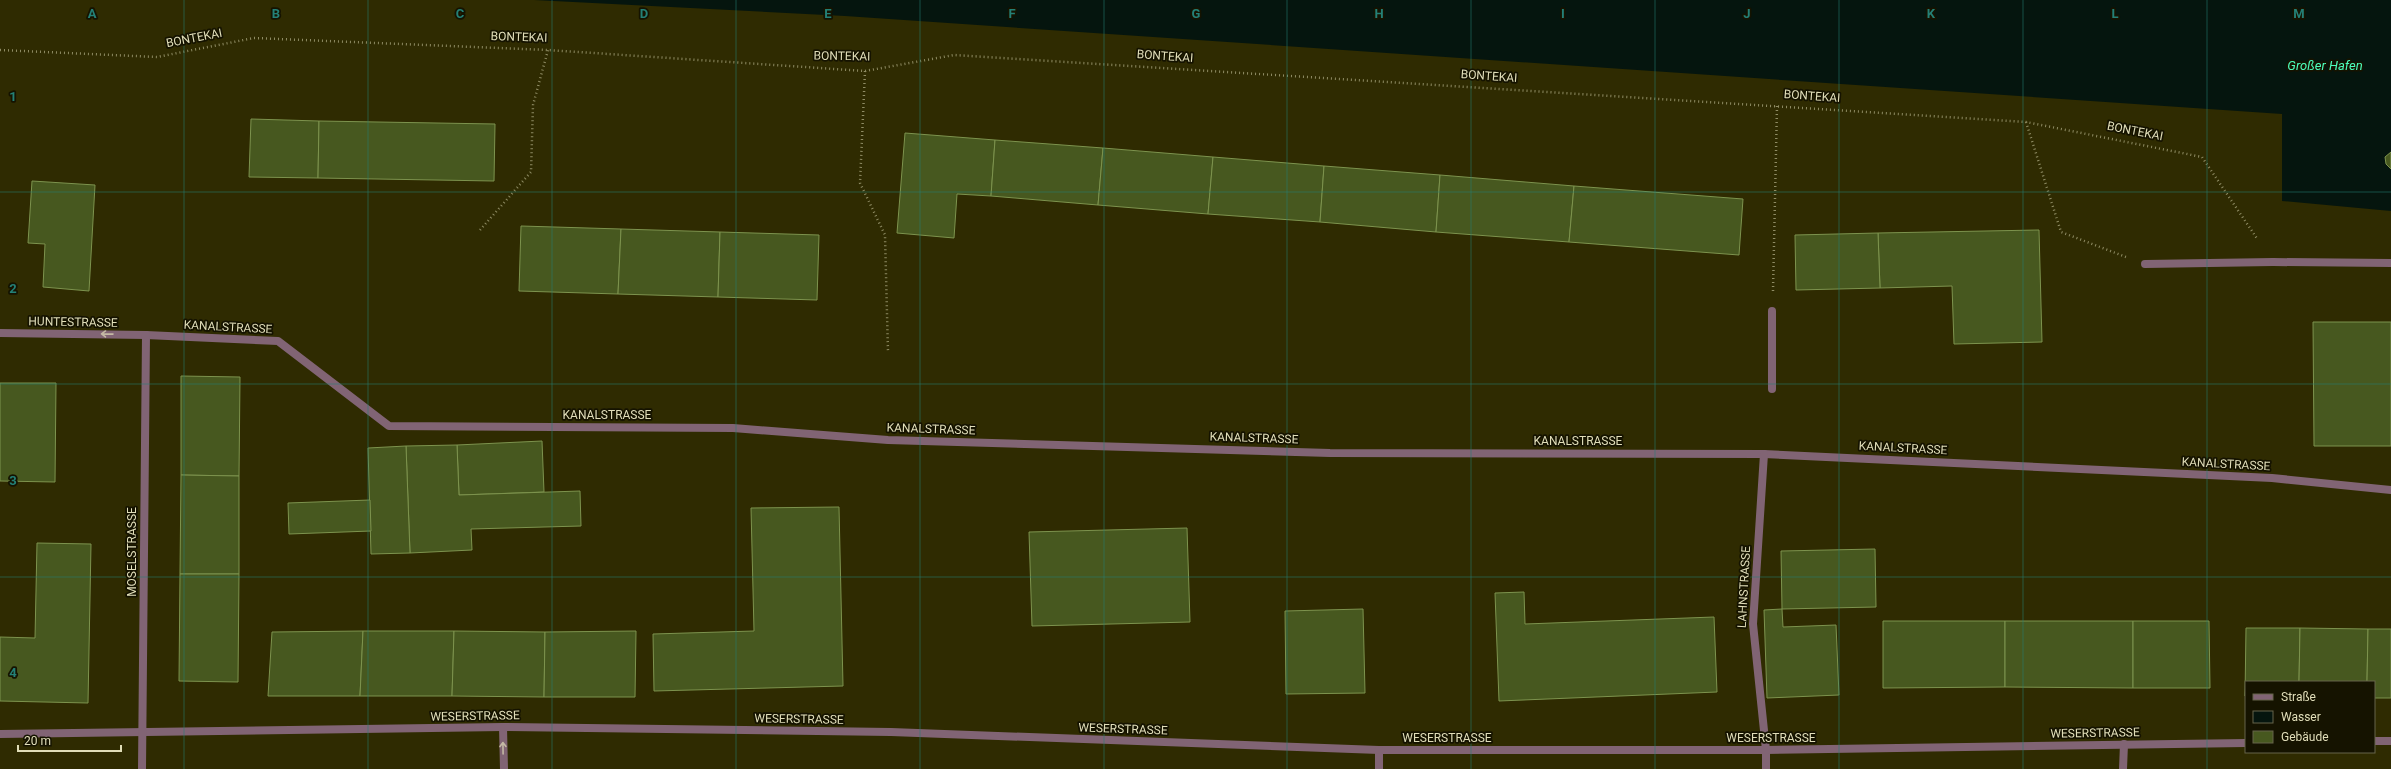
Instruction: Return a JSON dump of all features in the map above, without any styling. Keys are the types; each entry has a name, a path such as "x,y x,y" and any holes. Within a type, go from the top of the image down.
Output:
{"street":[{"path":"2145,264 2273,262 2391,263"},
{"path":"1772,311 1772,389"},
{"name":"HUNTESTRASSE","path":"0,333 146,334"},
{"name":"KANALSTRASSE","path":"146,334 278,341 389,426 733,428 888,440 1330,453 1764,454 2272,478 2391,490"},
{"name":"MOSELSTRASSE","path":"142,769 146,334"},
{"name":"LAHNSTRASSE","path":"1764,454 1753,624 1766,750 1766,769"},
{"path":"503,727 504,769"},
{"name":"WESERSTRASSE","path":"0,734 143,734 503,727 891,732 1379,750 1766,750 2245,743"},
{"path":"2375,741 2391,741"},
{"path":"2124,744 2124,769"},
{"path":"1379,750 1379,769"}],"path":[{"name":"BONTEKAI","path":"0,50 157,57 254,38 548,50 865,71 954,55 2026,122 2202,157 2273,262"},
{"path":"480,230 531,172 533,105 548,50"},
{"path":"865,71 860,183 885,235 888,352"},
{"path":"1772,311 1777,106"},
{"path":"2026,122 2061,232 2145,264"}],"water":[{"name":"Großer Hafen","path":"534,0 2391,0 2391,211 2282,201 2282,114 845,16"}],"building":[{"path":"251,119 319,121 318,178 249,177"},
{"path":"319,121 495,124 494,181 318,178"},
{"path":"905,133 995,140 991,196 957,194 954,238 897,233"},
{"path":"995,140 1103,148 1098,205 991,196"},
{"path":"1103,148 1213,157 1208,214 1098,205"},
{"path":"2391,152 2391,169 2386,164 2385,157"},
{"path":"1213,157 1324,166 1320,222 1208,214"},
{"path":"1324,166 1440,175 1436,232 1320,222"},
{"path":"1440,175 1574,186 1569,242 1436,232"},
{"path":"32,181 95,185 89,291 43,287 45,244 28,243"},
{"path":"1574,186 1743,199 1739,255 1569,242"},
{"path":"521,226 621,229 618,294 519,291"},
{"path":"621,229 720,232 718,297 618,294"},
{"path":"2039,230 2042,342 1954,344 1952,286 1880,288 1878,233"},
{"path":"720,232 819,235 817,300 718,297"},
{"path":"1878,233 1880,288 1796,290 1795,235"},
{"path":"2313,322 2391,322 2391,446 2314,446"},
{"path":"181,376 240,377 239,476 181,475"},
{"path":"0,383 56,383 55,482 0,481"},
{"path":"542,441 544,492 459,495 457,445"},
{"path":"457,445 459,495 580,491 581,526 471,529 472,550 410,553 406,446"},
{"path":"406,446 410,553 371,554 368,448"},
{"path":"181,475 239,476 239,574 180,574"},
{"path":"370,500 371,531 289,534 288,503"},
{"path":"839,507 843,686 654,691 653,634 754,631 751,508"},
{"path":"1187,528 1190,622 1032,626 1029,532"},
{"path":"37,543 91,544 88,703 0,701 0,637 35,638"},
{"path":"1875,549 1876,607 1782,609 1781,551"},
{"path":"180,574 239,574 238,682 179,681"},
{"path":"1524,592 1525,624 1714,617 1717,692 1499,701 1495,593"},
{"path":"1363,609 1365,693 1286,694 1285,611"},
{"path":"1782,609 1783,627 1836,625 1839,695 1767,698 1764,610"},
{"path":"1883,621 2005,621 2005,687 1883,688"},
{"path":"2005,621 2133,621 2133,688 2005,687"},
{"path":"2133,621 2209,621 2210,688 2133,688"},
{"path":"2246,628 2300,628 2299,681 2245,681"},
{"path":"2300,628 2368,629 2367,681 2299,681"},
{"path":"2368,629 2391,629 2391,698 2375,698 2375,681 2367,681"},
{"path":"363,631 360,696 268,696 272,632"},
{"path":"363,631 454,631 452,696 360,696"},
{"path":"454,631 545,632 544,697 452,696"},
{"path":"636,631 635,697 544,697 545,632"}]}
